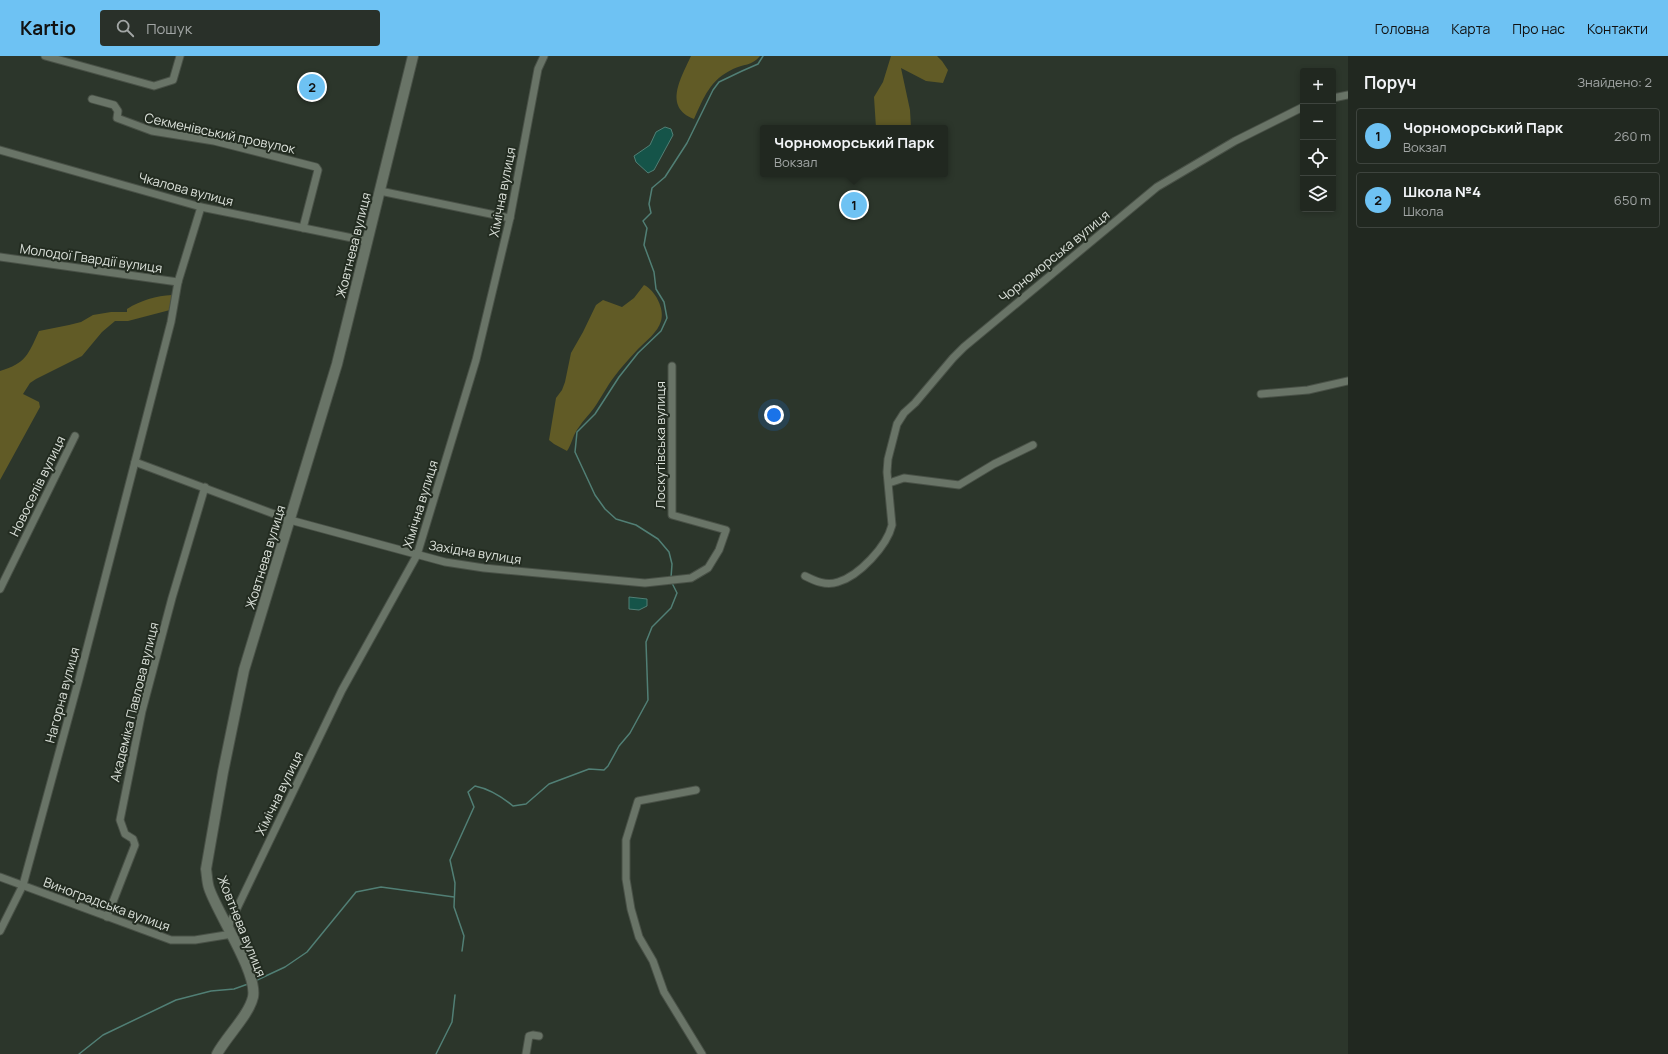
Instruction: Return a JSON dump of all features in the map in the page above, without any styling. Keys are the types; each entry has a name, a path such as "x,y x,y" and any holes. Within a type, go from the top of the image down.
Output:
{"main road":[{"name":"Жовтнева вулиця","path":"217,1054 250,1006 253,996 251,982 230,930 208,887 206,869 226,757 244,670 337,364 413,56"}],"street":[{"path":"45,56 154,86 173,80 180,56"},
{"name":"Хімічна вулиця","path":"230,930 342,690 417,555 476,360 510,218 538,69 544,56"},
{"path":"1336,97 1348,95"},
{"name":"Секменівський провулок","path":"92,98 114,105 118,111 117,118 152,131 214,141 316,167 318,170 303,228"},
{"name":"Чорноморська вулиця","path":"805,576 814,581 826,584 837,582 858,571 887,539 892,525 888,483 888,459 898,420 915,403 964,347 1157,187 1235,141 1300,108"},
{"name":"Чкалова вулиця","path":"0,150 201,207 367,241"},
{"path":"380,191 510,218"},
{"name":"Нагорна вулиця","path":"0,931 23,885 77,687 172,322 178,282 201,207"},
{"name":"Молодої Гвардії вулиця","path":"0,257 178,282"},
{"name":"Лоскутівська вулиця","path":"672,366 672,515 726,530"},
{"path":"1261,394 1308,390 1348,381"},
{"name":"Новоселів вулиця","path":"0,589 75,436"},
{"path":"888,483 904,478 959,486 994,464 1033,445"},
{"name":"Західна вулиця","path":"135,462 290,520 445,562 484,568 645,583 691,578 708,568 719,550 726,530"},
{"name":"Академіка Павлова вулиця","path":"107,917 135,845 133,839 125,834 120,820 142,711 172,598 205,487"},
{"path":"696,790 638,801 626,840 626,878 628,896 639,937 654,961 664,992 702,1054"},
{"name":"Виноградська вулиця","path":"0,877 171,940 195,940 230,930"},
{"path":"526,1054 529,1036 539,1036"}],"shaded area":[{"path":"691,56 760,56 754,62 737,67 719,78 713,84 701,103 694,119 685,114 679,107 677,100 679,82"},
{"path":"891,56 937,56 948,70 943,83 926,81 901,68 910,110 911,125 876,125 874,97 883,82"},
{"path":"644,285 652,291 658,300 662,311 661,321 655,333 638,349 611,381 594,408 582,422 567,451 549,440 556,398 562,390 565,382 571,353 596,305 603,300 622,307 634,298"},
{"path":"172,295 170,310 128,321 115,321 102,332 82,356 30,383 23,394 39,402 40,407 0,480 0,371 16,365 25,357 39,331 81,322 93,315 111,312 127,312 127,309 143,301 154,297"}],"water":[{"path":"665,127 671,129 673,135 654,170 648,173 636,162 634,156 650,145 656,132"},
{"path":"629,597 647,599 647,606 639,610 629,609"}],"waterway":[{"path":"671,578 672,564 669,552 658,539 636,525 616,519 605,509 595,495 575,452 577,432 595,414 619,377 638,353 661,331 667,318 664,302 656,289 654,272 644,245 647,228 643,221 651,213 649,204 652,188 665,177 687,143 713,90 719,82 758,64 763,56"},
{"path":"462,951 464,936 454,907 455,883 450,860 474,807 468,792 475,786 495,793 513,806 526,804 549,784 589,769 604,770 608,766 619,746 630,733 648,700 646,642 652,627 671,608 677,593 672,583"},
{"path":"255,981 285,967 307,952 356,892 381,887 454,897"},
{"path":"79,1054 103,1035 176,1000 211,991 234,989 248,984"},
{"path":"436,1054 452,1022 455,995"}],"place":[{"name":"Школа №4","path":"312,87"},
{"name":"Чорноморський Парк","path":"854,205"}]}
